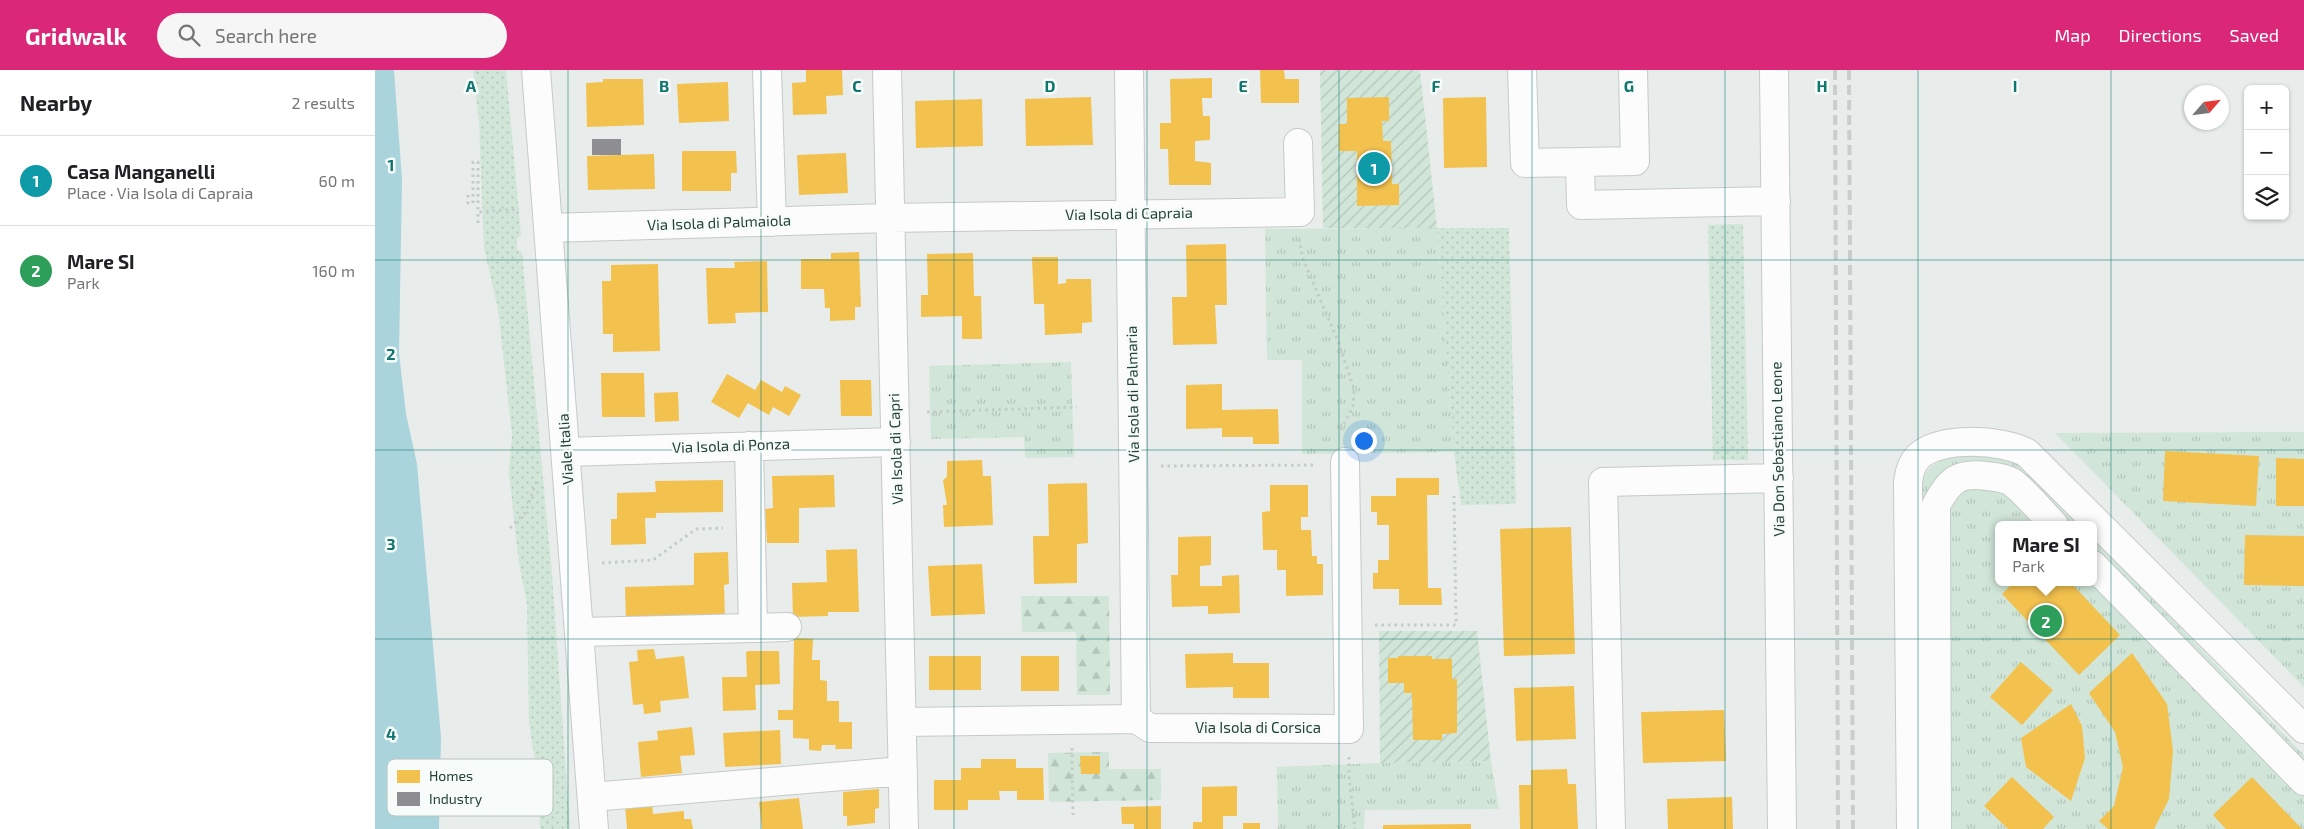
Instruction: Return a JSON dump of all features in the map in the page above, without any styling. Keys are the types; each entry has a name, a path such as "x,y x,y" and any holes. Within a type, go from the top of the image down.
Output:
{"street":[{"name":"Viale Italia","path":"536,70 595,829"},
{"path":"767,70 771,222"},
{"name":"Via Isola di Capri","path":"887,70 904,829"},
{"name":"Via Isola di Palmaria","path":"1129,70 1136,719"},
{"path":"1523,70 1525,163 1635,161 1633,70"},
{"name":"Via Don Sebastiano Leone","path":"1774,70 1783,829"},
{"path":"1298,143 1300,212"},
{"path":"1580,162 1581,205 1776,200"},
{"name":"Via Isola di Capraia","path":"889,218 1300,212"},
{"name":"Via Isola di Palmaiola","path":"548,228 889,218"},
{"name":"Via Isola di Ponza","path":"566,452 896,442"},
{"path":"1911,829 1908,482 1913,463 1919,456 1931,448 1949,443 2008,445 2027,453 2095,521"},
{"path":"749,446 753,628"},
{"name":"Via Isola di Corsica","path":"903,722 1136,719 1150,728 1349,729 1347,625 1334,456"},
{"path":"1937,829 1935,505 1945,488 1955,478 1971,474 1993,477 2012,482 2050,521"},
{"path":"1611,829 1603,482 1779,478"},
{"path":"2097,523 2304,729"},
{"path":"2097,569 2304,781"},
{"path":"579,632 787,627"},
{"path":"592,797 903,771"}],"path":[{"path":"468,195 468,203 473,203 473,162 478,162 478,223"},
{"path":"478,212 519,210"},
{"path":"1157,466 1334,456 1353,406 1354,389 1338,341 1303,259 1299,242 1300,212"},
{"path":"927,412 1077,407"},
{"path":"1347,625 1456,624 1454,496"},
{"path":"510,528 520,520"},
{"path":"606,562 653,560 696,529 725,528"},
{"path":"1072,720 1073,815"},
{"path":"1349,770 1355,829"}],"green space":[{"path":"473,70 506,70 521,235 517,239 517,249 522,252 552,574 570,829 540,829 539,816 553,816 553,759 535,759 529,723 527,604 519,564 509,473 512,435 498,309 484,248 479,122"},
{"path":"1320,70 1420,70 1437,228 1323,228"},
{"path":"1743,224 1748,460 1713,460 1708,225"},
{"path":"1437,228 1509,228 1516,504 1461,505 1454,452"},
{"path":"1437,228 1454,452 1302,454 1302,360 1267,360 1265,229"},
{"path":"1071,362 1074,457 1025,458 1024,437 931,439 929,366"},
{"path":"2304,432 2304,687 2055,433"},
{"path":"1967,455 2014,459 2076,521 1995,521 1995,586 2097,586 2097,542 2304,755 2304,829 1919,829 1918,487 1931,467 1950,458"},
{"path":"1021,596 1109,596 1110,695 1077,695 1076,632 1022,632"},
{"path":"1379,631 1477,631 1491,761 1380,763"},
{"path":"1109,752 1109,769 1161,769 1161,800 1049,802 1048,753"},
{"path":"1491,761 1499,809 1365,810 1364,829 1278,829 1277,767"}],"water":[{"path":"375,70 394,70 402,180 399,353 406,414 417,464 441,737 441,759 387,759 387,816 439,816 439,829 375,829"}],"building: Homes":[{"path":"806,70 842,70 843,95 826,96 827,114 793,115 792,83 806,82"},
{"path":"1260,70 1284,70 1285,79 1299,79 1299,103 1261,103"},
{"path":"1212,78 1212,98 1202,98 1203,116 1210,116 1210,140 1195,141 1195,161 1211,163 1211,185 1169,185 1168,149 1160,149 1160,123 1171,123 1170,79"},
{"path":"603,79 643,79 644,125 587,127 586,83 603,82"},
{"path":"728,82 729,121 679,123 677,84"},
{"path":"1091,97 1093,145 1026,146 1025,99"},
{"path":"1389,97 1389,121 1382,121 1383,141 1391,141 1392,184 1399,184 1399,205 1357,206 1357,151 1339,151 1339,124 1347,124 1347,98"},
{"path":"1486,97 1487,167 1444,168 1443,98"},
{"path":"982,99 983,146 916,148 915,101"},
{"path":"682,151 736,151 737,173 731,173 731,191 682,191"},
{"path":"846,153 848,193 799,195 797,155"},
{"path":"654,154 655,189 588,190 587,156"},
{"path":"1226,244 1227,305 1215,305 1217,344 1173,345 1172,297 1187,297 1186,245"},
{"path":"859,252 861,307 855,307 855,320 830,321 830,308 825,308 824,289 801,289 801,259 831,259 831,253"},
{"path":"973,253 974,296 981,296 982,339 962,339 962,316 921,317 921,295 928,295 927,254"},
{"path":"1032,257 1058,257 1058,284 1066,283 1066,279 1091,279 1092,322 1082,323 1082,333 1045,335 1044,304 1034,304"},
{"path":"767,261 768,312 735,313 736,323 708,324 706,268 735,268 734,262"},
{"path":"658,264 660,351 613,352 613,334 603,334 602,281 611,281 611,265"},
{"path":"601,373 644,373 645,417 602,417"},
{"path":"727,374 755,390 761,380 782,392 785,386 801,395 789,416 773,407 769,415 748,403 739,418 711,402"},
{"path":"840,380 871,380 872,416 841,416"},
{"path":"1222,384 1222,410 1278,409 1279,444 1253,444 1253,437 1222,437 1222,428 1186,429 1186,385"},
{"path":"678,392 679,421 655,422 654,393"},
{"path":"2165,451 2259,456 2256,506 2163,501"},
{"path":"2276,458 2304,459 2304,506 2276,506"},
{"path":"982,460 983,476 991,476 993,525 944,527 943,505 947,505 943,480 947,477 947,461"},
{"path":"834,475 835,507 799,508 799,543 767,543 765,509 773,508 772,476"},
{"path":"1396,478 1439,478 1439,495 1427,495 1428,588 1441,588 1442,605 1399,605 1399,589 1373,589 1373,573 1378,573 1378,560 1389,560 1389,525 1377,525 1377,512 1371,512 1371,496 1396,496"},
{"path":"723,480 723,512 656,513 656,518 645,518 646,544 611,545 611,519 617,519 617,493 656,492 655,481"},
{"path":"1087,483 1088,543 1077,544 1077,583 1034,584 1033,536 1049,536 1048,484"},
{"path":"1270,485 1308,485 1308,517 1301,517 1301,530 1311,530 1312,556 1317,556 1317,564 1323,564 1323,595 1286,596 1286,570 1277,570 1277,550 1263,550 1262,512 1270,511"},
{"path":"1571,527 1575,654 1504,656 1500,529"},
{"path":"2245,535 2304,536 2304,586 2244,585"},
{"path":"1211,536 1211,565 1200,566 1200,586 1222,586 1222,576 1239,575 1240,613 1208,614 1208,606 1172,607 1171,575 1178,575 1178,537"},
{"path":"857,549 859,612 828,612 828,616 793,617 792,583 827,582 826,550"},
{"path":"728,552 729,584 724,585 725,618 626,620 625,587 694,585 694,553"},
{"path":"982,564 985,614 931,616 928,566"},
{"path":"2010,586 2074,586 2120,635 2079,675 2002,594"},
{"path":"794,638 813,639 812,660 820,660 820,680 827,681 827,701 839,701 839,722 852,722 852,749 835,749 836,745 822,745 821,751 809,750 809,739 793,738 793,720 778,720 778,710 793,710"},
{"path":"654,649 656,659 684,656 689,698 660,701 661,712 644,714 643,704 633,705 629,662 638,661 637,650"},
{"path":"779,651 780,684 755,685 756,710 723,711 722,677 747,677 746,652"},
{"path":"1233,653 1233,663 1269,663 1269,698 1233,698 1233,687 1186,688 1185,654"},
{"path":"2132,653 2167,704 2173,751 2169,799 2154,829 2108,829 2099,821 2114,806 2123,767 2115,732 2089,693"},
{"path":"929,656 981,656 981,690 929,690"},
{"path":"1021,656 1059,656 1059,691 1021,691"},
{"path":"1398,656 1432,656 1432,659 1452,659 1452,679 1457,679 1457,733 1442,734 1442,740 1413,740 1412,693 1404,693 1404,683 1388,683 1388,658 1398,658"},
{"path":"2021,662 2053,690 2022,725 1990,697"},
{"path":"1574,686 1576,739 1516,741 1514,688"},
{"path":"2071,704 2082,726 2085,758 2071,801 2026,767 2021,738"},
{"path":"1724,710 1726,761 1643,763 1641,712"},
{"path":"692,727 695,755 680,756 682,773 641,777 638,742 658,740 657,731"},
{"path":"780,730 781,764 725,767 723,733"},
{"path":"1080,756 1100,756 1100,774 1081,774"},
{"path":"981,759 1016,759 1016,768 1043,768 1044,800 1017,800 1017,791 999,791 1000,800 968,800 968,810 934,810 934,780 961,780 961,768 981,768"},
{"path":"1567,769 1568,784 1576,784 1578,829 1520,829 1519,785 1531,785 1531,770"},
{"path":"2012,777 2054,817 2043,829 2008,829 1984,806"},
{"path":"2252,777 2302,829 2226,829 2213,815"},
{"path":"1237,786 1237,816 1223,816 1223,829 1193,829 1193,822 1202,822 1202,787"},
{"path":"879,789 879,808 875,809 875,823 847,826 847,816 843,816 843,792"},
{"path":"1732,797 1733,829 1668,829 1667,799"},
{"path":"799,798 803,829 762,829 759,802"},
{"path":"652,802 653,814 684,811 684,819 691,819 693,829 627,829 625,805"},
{"path":"1161,806 1161,829 1134,829 1134,824 1122,824 1121,807"},
{"path":"1243,823 1260,823 1260,829 1243,829"},
{"path":"1471,824 1471,829 1383,829 1383,825"}],"building: Industry":[{"path":"592,139 621,139 621,155 592,155"}],"railway":[{"path":"1835,70 1838,829"},
{"path":"1849,70 1853,829"}],"place":[{"name":"Casa Manganelli","path":"1374,168"},
{"name":"Mare SI","path":"2046,621"}]}
